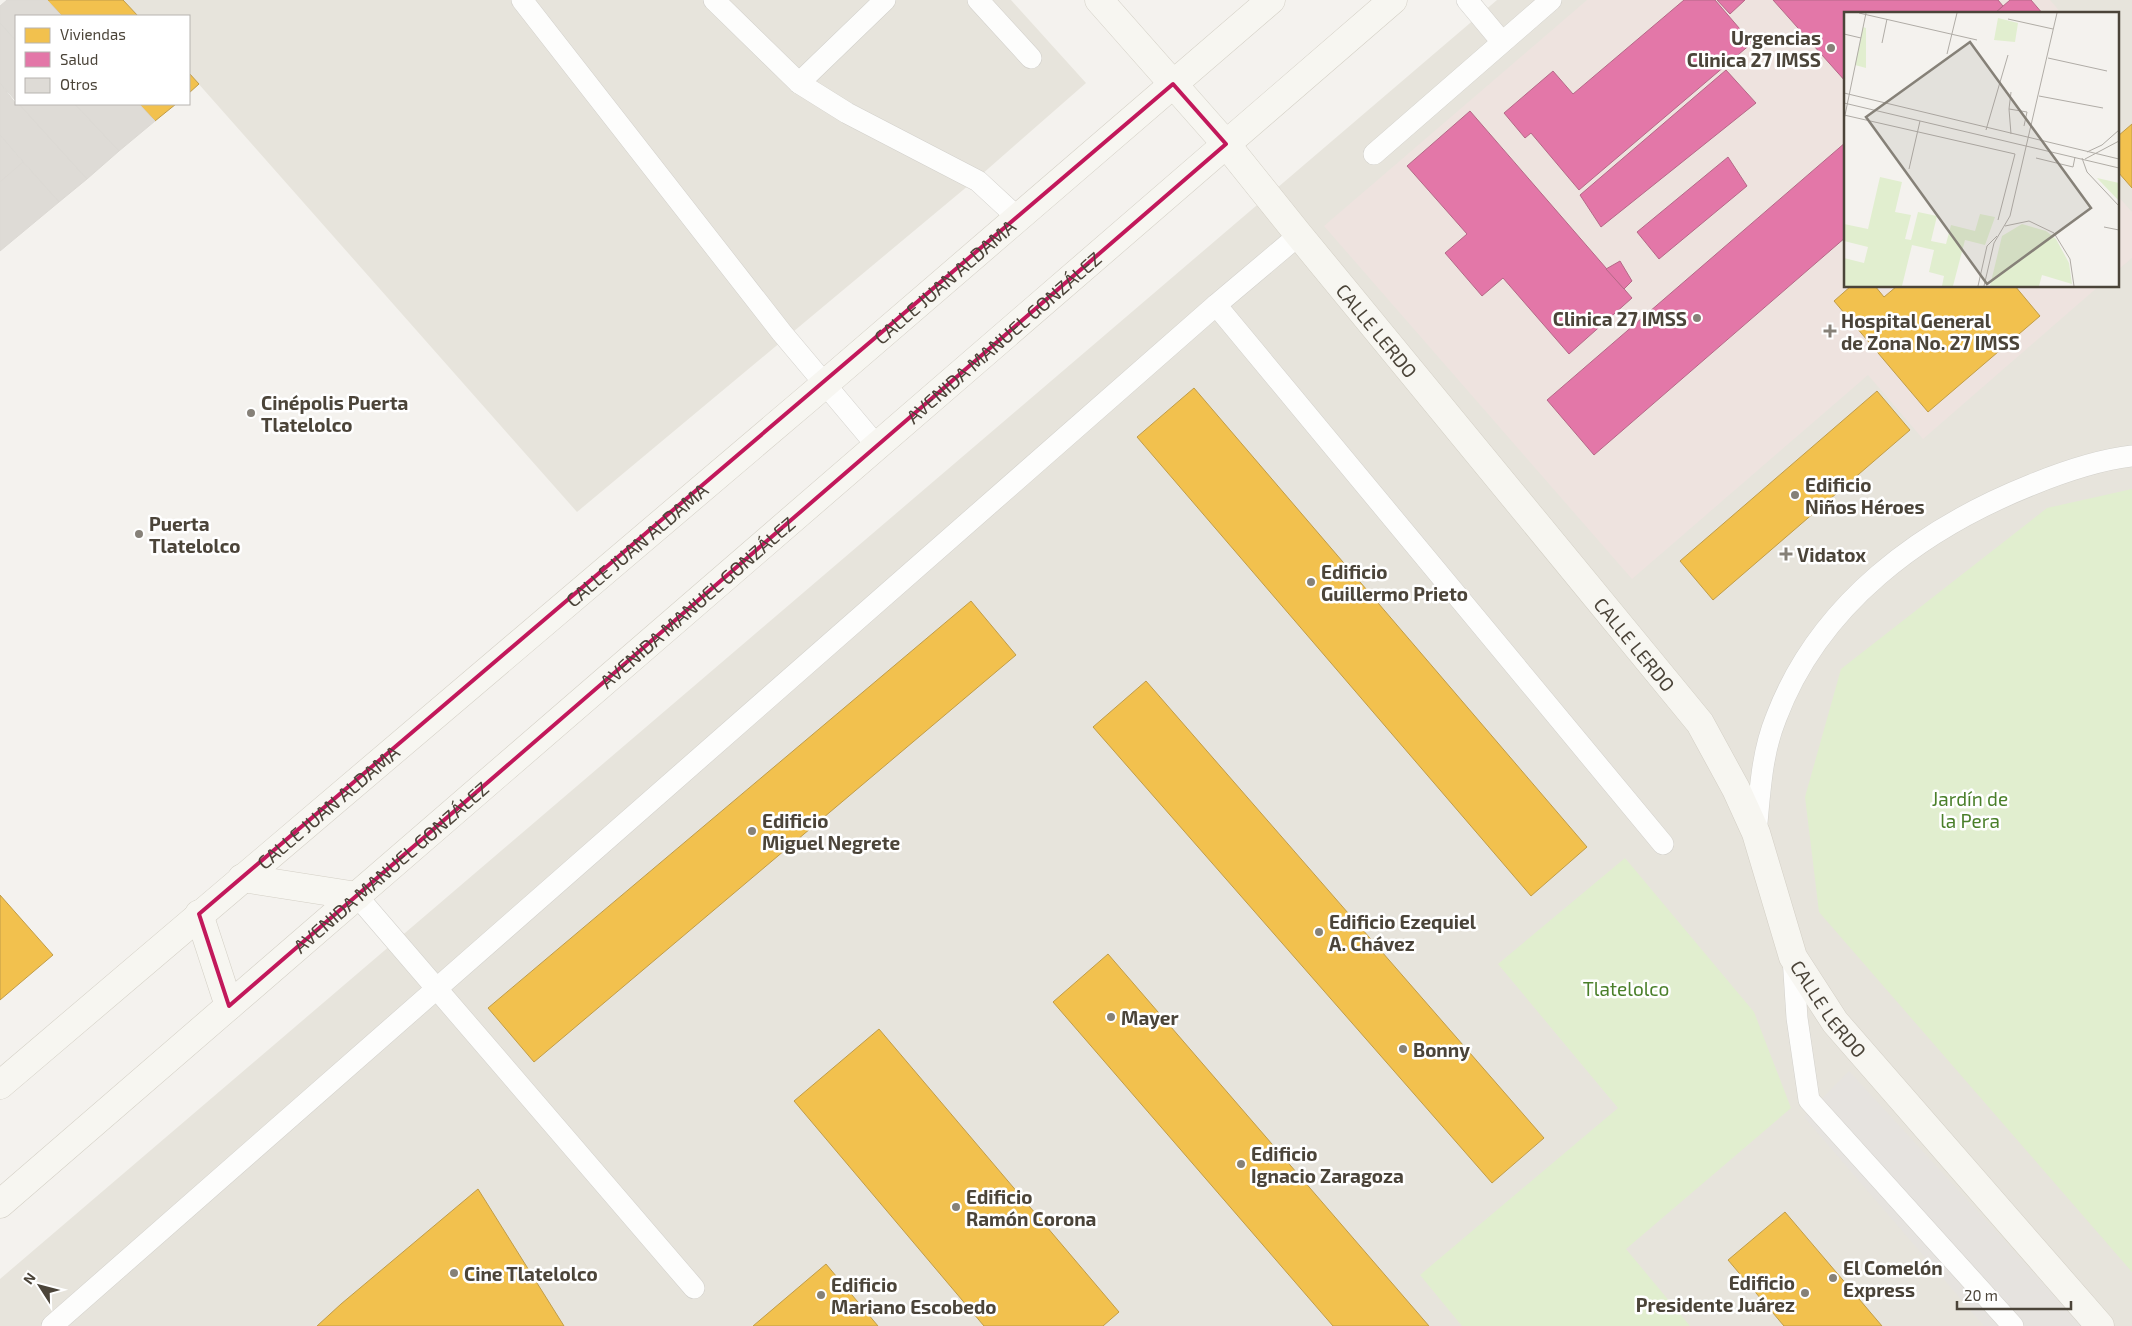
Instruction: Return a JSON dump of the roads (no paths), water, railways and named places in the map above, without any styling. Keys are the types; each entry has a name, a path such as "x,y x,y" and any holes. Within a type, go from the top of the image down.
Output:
{"street":[{"name":"CALLE LERDO","path":"1099,0 1226,144 1298,235 1700,723 1736,788 1756,833 1792,957 1835,1022 2100,1326"},
{"name":"CALLE JUAN ALDAMA","path":"0,1085 824,384 1271,0"},
{"name":"AVENIDA MANUEL GONZÁLEZ","path":"0,1204 1393,0"},
{"path":"242,878 357,896"},
{"path":"199,914 229,1006"}],"lane":[{"path":"522,0 824,384 877,446"},
{"path":"714,0 799,83 847,114 978,181 1018,218"},
{"path":"799,83 885,0"},
{"path":"978,0 1031,58"},
{"path":"1467,0 1502,42"},
{"path":"1374,154 1551,0"},
{"path":"52,1326 1216,304 1298,235"},
{"path":"1216,304 1663,844"},
{"path":"1756,833 1763,760 1776,717 1798,673 1824,631 1855,595 1892,562 1929,536 2006,495 2048,478 2112,458 2132,456"},
{"path":"357,896 694,1288"},
{"path":"1792,957 1797,1018 1809,1100 2013,1326"}],"place":[{"name":"Urgencias Clinica 27 IMSS","path":"1831,48"},
{"name":"Clinica 27 IMSS","path":"1697,318"},
{"name":"Hospital General de Zona No. 27 IMSS","path":"1830,331"},
{"name":"Cinépolis Puerta Tlatelolco","path":"251,413"},
{"name":"Edificio Niños Héroes","path":"1795,495"},
{"name":"Puerta Tlatelolco","path":"139,534"},
{"name":"Vidatox","path":"1786,554"},
{"name":"Edificio Guillermo Prieto","path":"1311,582"},
{"name":"Edificio Miguel Negrete","path":"752,831"},
{"name":"Edificio Ezequiel A. Chávez","path":"1319,932"},
{"name":"Mayer","path":"1111,1017"},
{"name":"Bonny","path":"1403,1049"},
{"name":"Edificio Ignacio Zaragoza","path":"1241,1164"},
{"name":"Edificio Ramón Corona","path":"956,1207"},
{"name":"Cine Tlatelolco","path":"454,1273"},
{"name":"El Comelón Express","path":"1833,1278"},
{"name":"Edificio Presidente Juárez","path":"1805,1293"},
{"name":"Edificio Mariano Escobedo","path":"821,1295"}],"park label":[{"name":"Jardín de la Pera","path":"1970,809"},
{"name":"Tlatelolco","path":"1626,988"}]}
